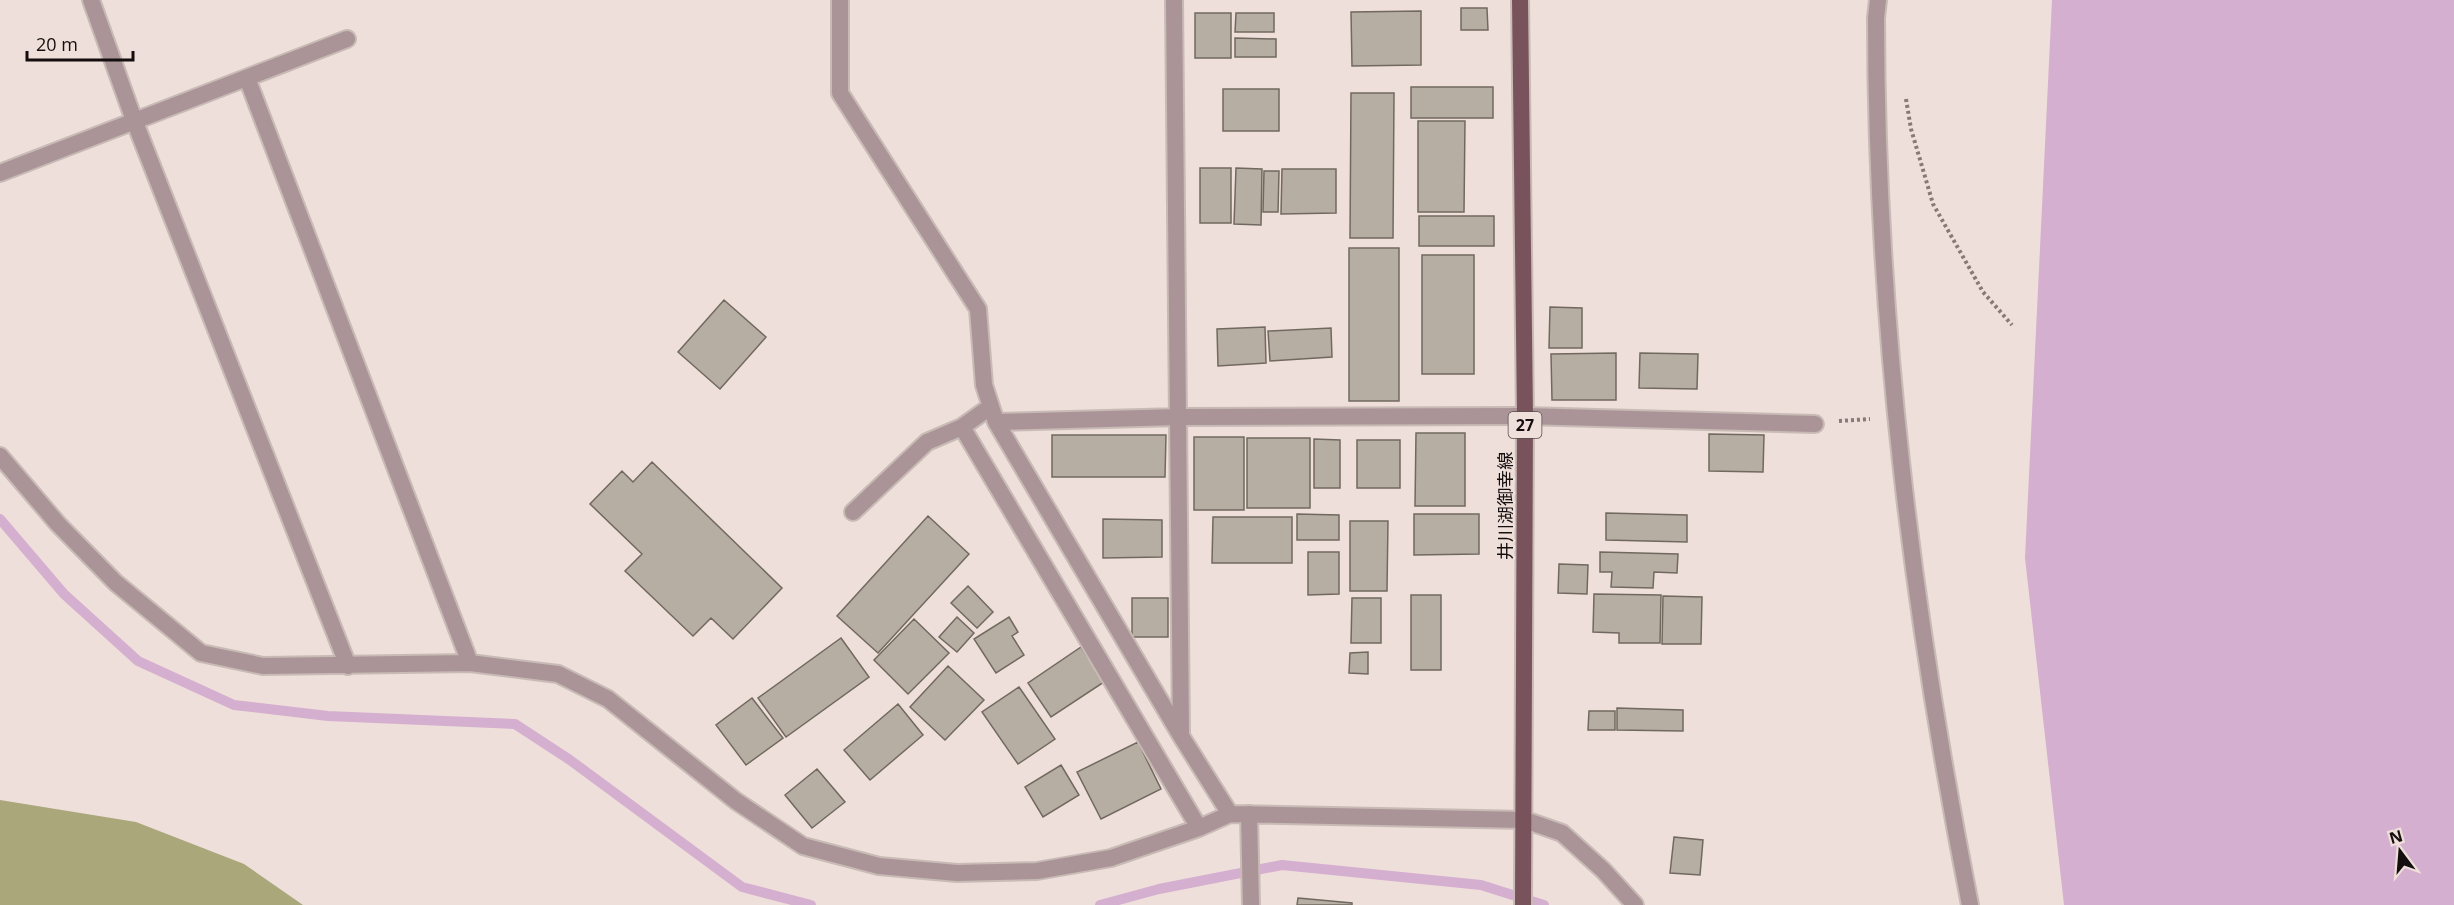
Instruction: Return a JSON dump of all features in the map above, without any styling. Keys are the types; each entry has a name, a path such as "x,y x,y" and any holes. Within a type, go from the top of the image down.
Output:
{"main road":[{"name":"井川湖御幸線","path":"1520,0 1525,416 1523,905"}],"street":[{"path":"91,0 134,120 348,666"},
{"path":"840,0 840,93 978,309 984,385 993,415 1180,736 1230,814"},
{"path":"1174,0 1180,736"},
{"path":"1878,0 1876,133 1885,301 1895,417 1919,614 1945,778 1970,905"},
{"path":"0,173 347,39"},
{"path":"247,78 470,663"},
{"path":"854,512 927,442 993,415 1525,416 1815,424"},
{"path":"962,427 1199,828"},
{"path":"0,456 58,524 116,583 201,653 263,666 470,663 558,674 608,699 736,801 803,846 879,866 957,873 1037,872 1111,858 1199,828 1230,814 1525,820 1562,833 1603,870 1635,905"},
{"path":"1249,814 1251,905"}],"path":[{"path":"1903,91 1911,129 1933,204 1983,292 2012,325"},
{"path":"1815,424 1895,417"}],"shaded area":[{"path":"2052,0 2454,0 2454,905 2064,905 2025,558"},
{"path":"0,800 136,822 244,864 303,905 0,905"}],"building":[{"path":"1461,8 1487,8 1488,30 1461,30"},
{"path":"1421,11 1421,65 1352,66 1351,12"},
{"path":"1195,13 1231,13 1231,58 1195,58"},
{"path":"1236,13 1274,13 1274,32 1235,32"},
{"path":"1235,38 1276,39 1276,57 1235,57"},
{"path":"1411,87 1493,87 1493,118 1411,118"},
{"path":"1223,89 1279,89 1279,131 1223,131"},
{"path":"1351,93 1394,93 1393,238 1350,238"},
{"path":"1418,121 1465,121 1464,212 1418,212"},
{"path":"1200,168 1231,168 1231,223 1200,223"},
{"path":"1236,168 1262,169 1261,225 1234,224"},
{"path":"1282,169 1336,169 1336,213 1281,214"},
{"path":"1264,171 1279,171 1278,212 1263,212"},
{"path":"1419,216 1494,216 1494,246 1419,246"},
{"path":"1349,248 1399,248 1399,401 1349,401"},
{"path":"1422,255 1474,255 1474,374 1422,374"},
{"path":"724,300 766,337 720,389 678,352"},
{"path":"1550,307 1582,308 1582,348 1549,348"},
{"path":"1265,327 1266,363 1218,366 1217,329"},
{"path":"1331,328 1332,357 1270,361 1268,331"},
{"path":"1616,353 1616,400 1552,400 1551,354"},
{"path":"1640,353 1698,354 1697,389 1639,388"},
{"path":"1416,433 1465,433 1465,506 1415,506"},
{"path":"1709,434 1764,435 1763,472 1709,471"},
{"path":"1052,435 1166,435 1165,477 1052,477"},
{"path":"1194,437 1244,437 1244,510 1194,510"},
{"path":"1247,438 1310,438 1310,508 1247,508"},
{"path":"1314,439 1340,440 1340,488 1314,488"},
{"path":"1357,440 1400,440 1400,488 1357,488"},
{"path":"652,462 782,588 733,639 711,618 693,636 625,571 642,554 590,504 622,471 633,482"},
{"path":"1606,513 1687,515 1687,542 1606,540"},
{"path":"1297,514 1339,515 1339,540 1297,540"},
{"path":"1414,514 1479,514 1479,554 1414,555"},
{"path":"928,516 969,554 878,653 837,616"},
{"path":"1213,517 1292,517 1292,563 1212,563"},
{"path":"1103,519 1162,520 1162,557 1103,558"},
{"path":"1350,521 1388,521 1387,591 1350,591"},
{"path":"1308,552 1339,552 1339,594 1308,595"},
{"path":"1600,552 1678,554 1677,573 1654,572 1653,588 1611,587 1612,572 1600,572"},
{"path":"1559,564 1588,565 1587,594 1558,593"},
{"path":"968,586 993,612 977,628 951,603"},
{"path":"1594,594 1661,595 1660,643 1619,643 1619,633 1593,632"},
{"path":"1411,595 1441,595 1441,670 1411,670"},
{"path":"1663,596 1702,597 1701,644 1662,644"},
{"path":"1132,598 1168,598 1168,637 1132,637"},
{"path":"1352,598 1381,598 1381,643 1351,643"},
{"path":"957,617 974,633 957,652 939,637"},
{"path":"1009,617 1018,632 1012,636 1024,655 996,673 974,639"},
{"path":"914,619 949,653 908,694 874,660"},
{"path":"841,638 869,677 786,737 758,698"},
{"path":"1081,647 1104,682 1051,717 1028,683"},
{"path":"1368,652 1368,674 1349,673 1350,653"},
{"path":"948,666 984,700 945,740 910,707"},
{"path":"1019,687 1055,739 1018,764 982,712"},
{"path":"752,698 783,738 746,765 716,725"},
{"path":"898,704 923,735 870,780 844,750"},
{"path":"1617,708 1683,710 1683,731 1617,730"},
{"path":"1589,711 1615,711 1615,730 1588,730"},
{"path":"1138,742 1161,789 1101,819 1077,772"},
{"path":"1061,765 1079,795 1043,817 1025,787"},
{"path":"817,769 845,802 812,828 785,795"},
{"path":"1674,837 1703,840 1700,875 1670,873"},
{"path":"1298,898 1352,903 1352,905 1297,905"}],"waterway":[{"path":"0,519 64,594 138,661 234,705 328,716 515,724 570,760 742,887 811,905"},
{"path":"1100,905 1159,889 1282,865 1481,885 1544,905"}]}
